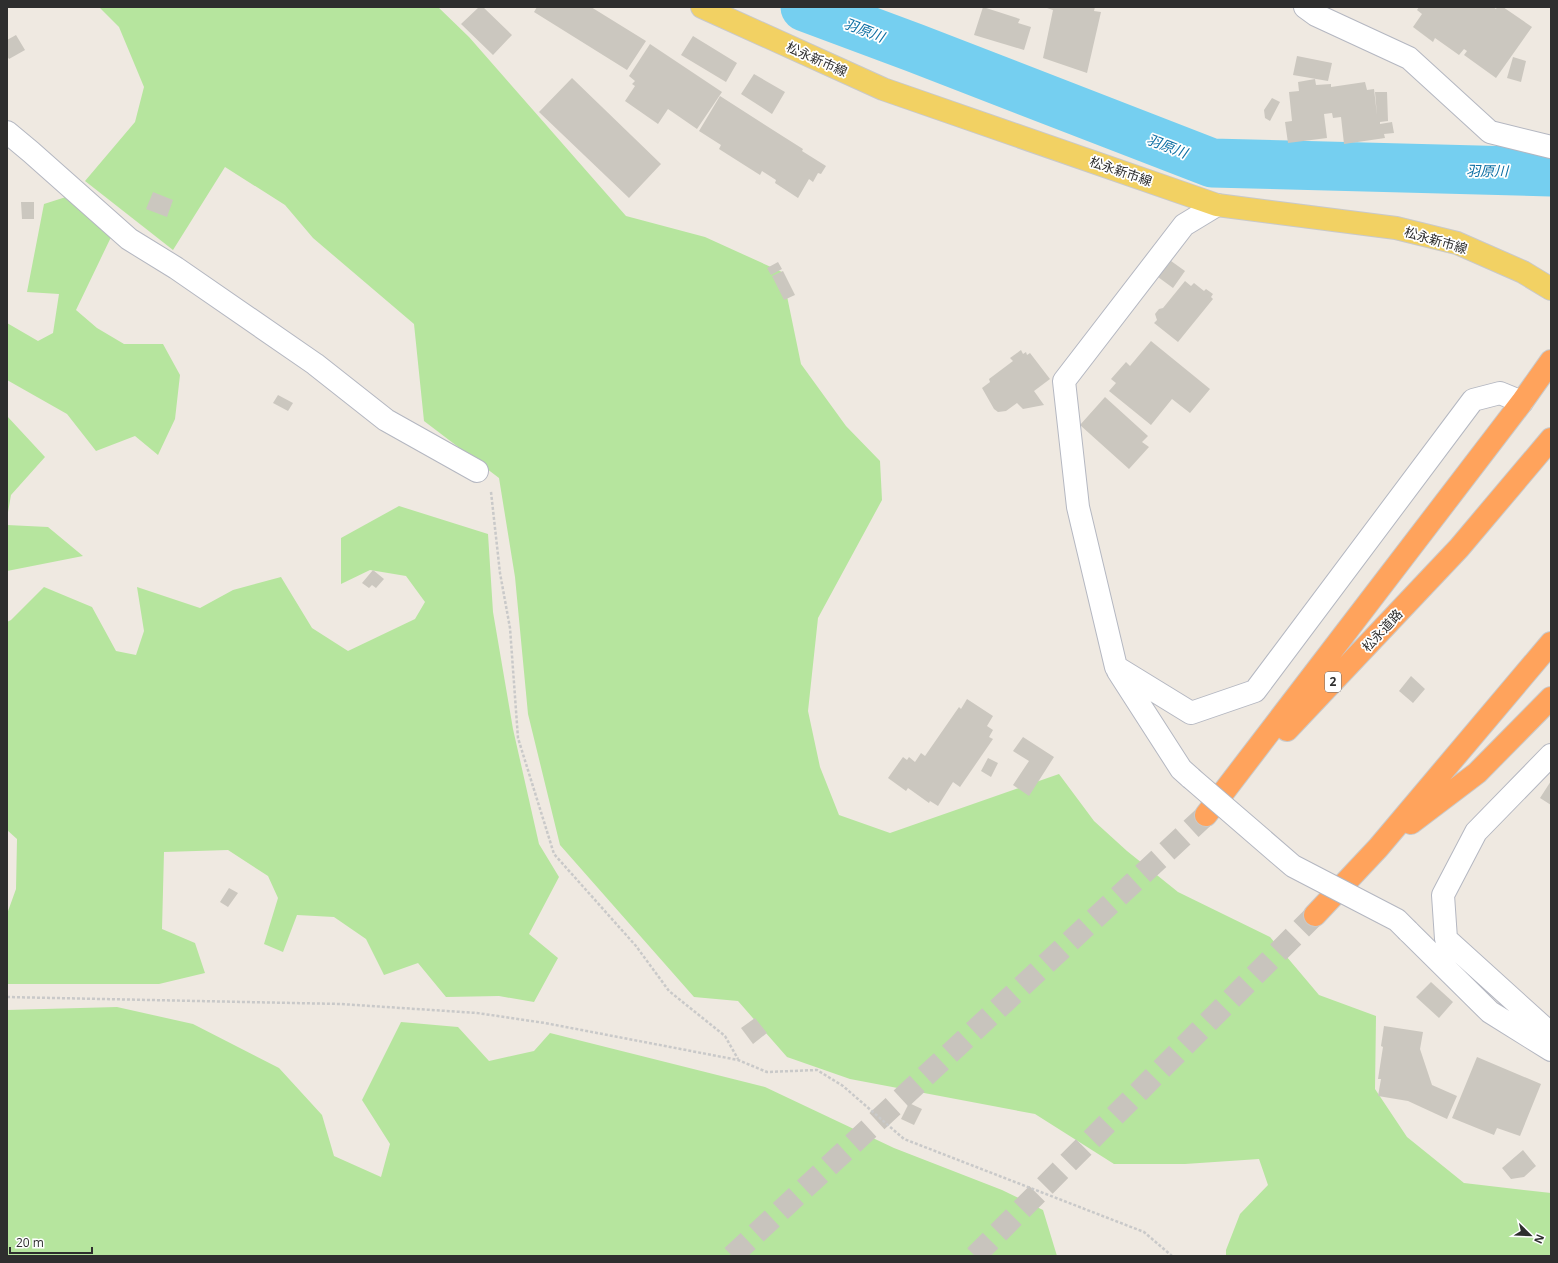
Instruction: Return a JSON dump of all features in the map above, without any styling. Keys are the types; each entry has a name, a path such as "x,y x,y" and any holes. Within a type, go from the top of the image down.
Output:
{"highway":[{"path":"1522,402 1551,361"},
{"name":"松永道路","path":"1522,402 1206,816 1459,548 1551,438"},
{"path":"1314,915 1378,848 1551,643"},
{"path":"1378,848 1477,773 1551,698"}],"main road":[{"name":"松永新市線","path":"702,7 883,89 1216,204 1396,228 1457,243 1523,272 1551,289"}],"street":[{"path":"1305,7 1316,15 1409,58 1490,132 1551,147"},
{"path":"7,132 128,239 176,268 315,364 386,420 477,472"},
{"path":"1216,204 1184,225 1064,381 1078,507 1116,667 1181,769 1191,778 1293,866 1397,920 1490,1012 1547,1039"},
{"path":"1116,667 1191,713 1255,691 1473,400 1500,393 1522,402"},
{"path":"1547,1039 1446,939 1443,895 1476,832 1551,755"}],"path":[{"path":"477,472 490,490 500,573 510,628 518,738 554,854 636,946 669,991 725,1036 738,1060"},
{"path":"7,997 341,1004 477,1013 545,1023 738,1060 767,1072 817,1070 843,1086 904,1139 1144,1232 1172,1256"}],"green space":[{"path":"99,7 438,7 469,37 626,216 705,237 782,272 801,364 846,426 880,461 882,500 818,618 808,711 820,767 839,815 890,833 1059,774 1094,821 1127,851 1178,892 1270,937 1319,995 1376,1016 1375,1089 1407,1137 1464,1183 1551,1193 1551,1256 1226,1256 1226,1250 1240,1214 1268,1185 1259,1159 1185,1164 1114,1164 1035,1114 850,1079 787,1057 738,1001 694,997 560,845 528,714 515,577 499,478 424,421 414,324 313,238 285,205 225,167 173,250 85,181 135,122 144,87 119,27"},
{"path":"69,196 113,233 76,310 97,328 124,344 163,344 180,375 175,419 158,455 135,436 96,451 67,414 7,380 7,323 38,341 53,333 59,294 27,292 44,204"},
{"path":"7,416 45,457 11,495 7,518"},
{"path":"399,506 488,534 493,612 513,729 539,844 559,877 529,934 558,958 534,1002 499,996 446,997 418,963 384,975 366,939 334,917 297,915 283,952 264,944 278,898 268,876 228,850 164,852 162,929 195,943 205,973 159,984 7,984 7,914 16,889 17,839 7,830 7,622 11,620 44,587 92,607 116,651 136,655 144,631 137,587 200,608 233,590 281,577 312,628 348,651 415,619 425,602 406,576 370,570 341,584 341,538"},
{"path":"7,525 48,527 83,556 7,571"},
{"path":"117,1007 193,1024 279,1068 322,1115 334,1156 381,1177 390,1144 362,1100 401,1022 458,1027 489,1061 534,1051 550,1033 765,1087 894,1148 1002,1190 1043,1210 1057,1256 7,1256 7,1010"}],"building":[{"path":"479,7 483,7 512,35 493,55 461,24"},
{"path":"537,7 591,7 646,41 627,70 534,12"},
{"path":"983,7 1020,19 1018,23 1031,27 1024,50 974,35"},
{"path":"1044,7 1095,7 1094,11 1101,12 1087,73 1043,58 1053,10"},
{"path":"1419,7 1493,7 1496,9 1497,7 1503,7 1532,27 1496,78 1464,55 1467,51 1464,49 1459,55 1435,38 1433,42 1413,27 1422,14 1417,10"},
{"path":"16,35 25,50 9,59 7,56 7,40"},
{"path":"693,36 737,63 726,82 681,55"},
{"path":"650,44 722,92 697,129 668,109 658,124 625,101 635,86 632,84 635,81 629,76"},
{"path":"1297,56 1332,63 1328,81 1293,75"},
{"path":"1513,57 1526,61 1521,82 1507,78"},
{"path":"754,74 785,92 772,114 741,94"},
{"path":"572,78 661,164 629,198 539,112"},
{"path":"1315,79 1316,85 1331,84 1331,87 1365,82 1367,90 1374,89 1377,115 1375,92 1387,92 1388,121 1380,122 1380,124 1392,122 1394,133 1384,134 1385,138 1344,144 1341,117 1333,118 1332,113 1324,114 1327,138 1288,143 1285,122 1292,121 1289,92 1299,91 1298,82"},
{"path":"720,96 803,149 802,151 826,166 821,174 818,173 813,182 809,179 798,198 775,183 776,180 762,171 760,175 719,149 721,145 699,131"},
{"path":"1272,98 1280,102 1270,121 1265,118 1264,110"},
{"path":"153,192 173,200 167,217 146,209"},
{"path":"21,202 34,202 34,219 22,219"},
{"path":"1171,261 1185,271 1173,288 1158,277"},
{"path":"778,262 782,269 771,275 767,268"},
{"path":"783,271 795,295 784,300 772,276"},
{"path":"1185,281 1191,286 1194,283 1204,291 1206,289 1213,294 1211,297 1213,299 1178,342 1154,323 1157,320 1155,314 1159,309 1163,308"},
{"path":"1151,341 1210,389 1190,413 1172,399 1151,425 1109,391 1116,383 1111,379 1126,362 1130,366"},
{"path":"1021,350 1023,354 1026,352 1027,355 1030,353 1050,379 1034,391 1044,405 1023,409 1017,403 1006,411 998,412 994,409 982,388 990,382 989,379 1013,361 1010,358"},
{"path":"278,395 293,403 288,411 273,403"},
{"path":"1105,397 1148,436 1142,442 1149,447 1129,469 1080,425"},
{"path":"373,570 384,579 376,588 372,585 369,588 362,583"},
{"path":"1411,676 1425,689 1413,703 1399,691"},
{"path":"967,699 993,716 987,726 993,730 989,737 993,739 960,787 953,782 938,806 930,801 929,803 908,788 906,791 888,778 903,757 907,760 909,757 915,762 921,753 925,756 959,707 961,709"},
{"path":"1023,737 1054,757 1029,796 1013,785 1029,761 1013,751"},
{"path":"988,758 998,763 991,777 981,771"},
{"path":"1551,781 1551,805 1540,798"},
{"path":"229,888 238,893 228,907 220,902"},
{"path":"1431,982 1453,1002 1439,1018 1416,997"},
{"path":"755,1018 767,1033 753,1044 741,1028"},
{"path":"1384,1026 1423,1032 1420,1049 1432,1085 1457,1096 1447,1119 1408,1101 1378,1096 1381,1079 1378,1079 1383,1047 1381,1046"},
{"path":"1477,1057 1541,1084 1520,1136 1497,1128 1494,1135 1452,1118"},
{"path":"909,1103 922,1109 914,1125 901,1119"},
{"path":"1523,1150 1536,1166 1524,1177 1511,1179 1502,1168"}],"waterway":[{"name":"羽原川","path":"805,7 1212,163 1551,172"}],"tunnel":[{"path":"732,1256 1206,815"},
{"path":"975,1256 1315,915"}]}
